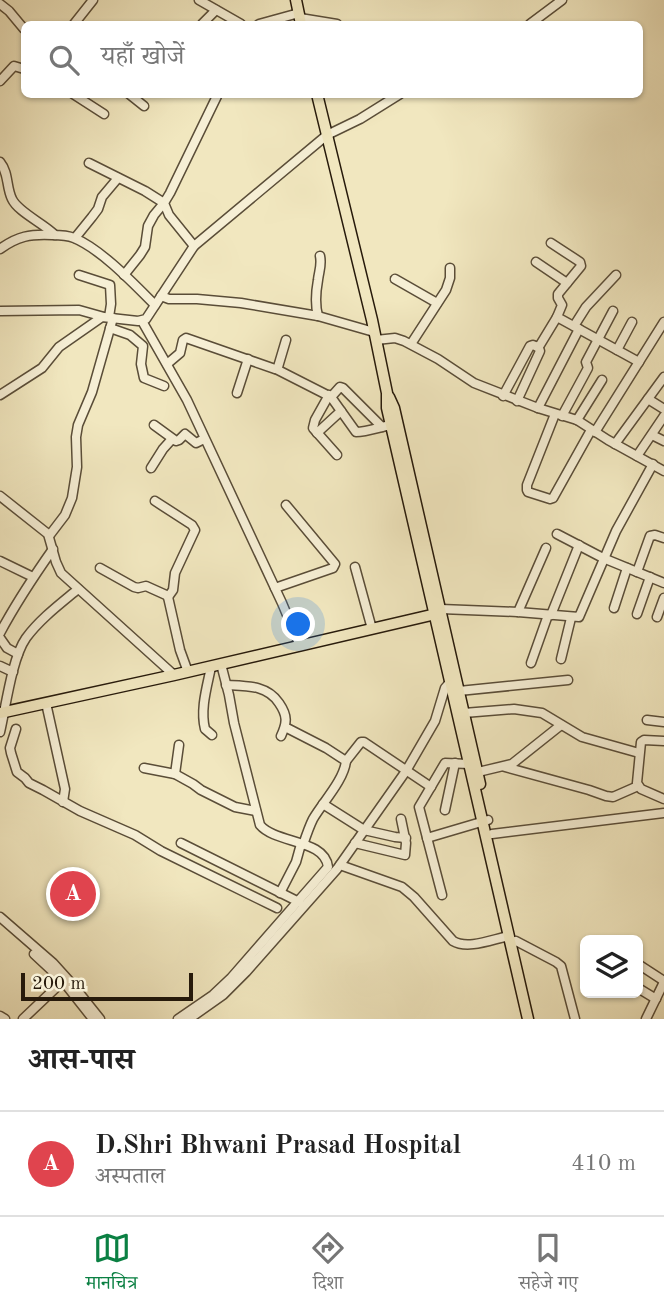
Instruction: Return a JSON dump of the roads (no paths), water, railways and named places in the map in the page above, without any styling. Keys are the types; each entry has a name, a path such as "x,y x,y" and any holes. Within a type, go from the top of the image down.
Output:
{"main road":[{"path":"296,0 300,18"},
{"path":"318,98 387,393 386,426 439,612"},
{"path":"387,393 394,408 469,764 534,1019"},
{"path":"2,713 439,612"},
{"path":"453,680 459,691 478,772 485,821 492,834 528,1019"}],"street":[{"path":"76,21 93,0"},
{"path":"199,0 236,21"},
{"path":"534,21 562,0"},
{"path":"0,4 21,25"},
{"path":"205,21 216,10"},
{"path":"280,21 300,18 318,21"},
{"path":"0,81 14,66 21,68"},
{"path":"79,98 104,114"},
{"path":"134,98 144,106"},
{"path":"124,275 145,247 148,226 170,193 216,98"},
{"path":"0,310 79,310 109,317 142,321 146,319 194,246 327,135 394,98"},
{"path":"0,162 15,203 55,235"},
{"path":"89,163 164,203 169,215 194,246"},
{"path":"75,238 99,209 102,197 118,178"},
{"path":"0,249 26,236 55,235 75,238 106,259 155,305"},
{"path":"538,346 557,317 562,304 558,294 581,268 581,264 551,243"},
{"path":"318,316 316,308 320,256"},
{"path":"536,262 567,284"},
{"path":"411,344 449,284 450,268"},
{"path":"49,536 72,498 77,467 78,425 92,392 110,328 110,285 79,275"},
{"path":"538,408 586,307 616,275"},
{"path":"395,279 438,303"},
{"path":"160,296 169,299 241,303 318,316 375,336 396,338 438,359 474,383 503,396 577,420 612,443 664,471"},
{"path":"614,311 586,362 588,368 558,415 527,485 528,492 553,498 664,322"},
{"path":"0,395 42,368 59,347 109,317"},
{"path":"557,317 639,362"},
{"path":"142,321 187,400 300,646"},
{"path":"617,350 632,323"},
{"path":"110,328 130,335 143,346 141,363 144,378 164,386"},
{"path":"167,364 180,353 186,338 276,369 330,396 358,433 386,426"},
{"path":"276,369 286,340"},
{"path":"503,396 530,346 538,346"},
{"path":"517,401 540,351 538,346"},
{"path":"237,393 248,359"},
{"path":"612,443 664,378"},
{"path":"577,420 603,380"},
{"path":"337,455 313,428 314,421 330,396 340,387 386,426"},
{"path":"648,399 664,409"},
{"path":"317,433 341,411"},
{"path":"637,456 664,416"},
{"path":"154,425 177,441 185,434 196,443 204,439"},
{"path":"652,435 664,441"},
{"path":"151,468 172,439"},
{"path":"439,612 518,612 577,618 581,615 603,558 653,464"},
{"path":"0,496 49,536 58,569 174,675"},
{"path":"155,501 192,525 195,530 168,597"},
{"path":"275,588 333,568 335,564 286,505"},
{"path":"557,534 603,558 664,583"},
{"path":"637,572 650,536 664,538"},
{"path":"531,663 579,545"},
{"path":"518,612 546,548"},
{"path":"18,654 7,648 0,635 22,593 53,549"},
{"path":"0,561 33,577"},
{"path":"355,567 372,629"},
{"path":"100,568 134,587 146,586 168,597 188,672"},
{"path":"614,608 627,568"},
{"path":"637,614 650,577"},
{"path":"0,732 2,713 18,654 27,637 78,589"},
{"path":"657,617 664,598"},
{"path":"561,659 571,618"},
{"path":"216,665 226,685 256,811 260,825 265,830 318,850 335,866 402,887 415,897 453,941 459,944 512,939 556,962 561,966 575,1019"},
{"path":"212,735 205,729 204,699 216,665"},
{"path":"0,666 13,672"},
{"path":"189,1019 223,995 246,972 355,843 435,721 443,695 453,680"},
{"path":"459,691 568,680"},
{"path":"226,685 252,687 272,694 284,710 286,717 283,732 326,748 346,761"},
{"path":"46,704 65,789 63,802"},
{"path":"464,713 529,710 552,718 582,737 639,753"},
{"path":"647,720 664,722"},
{"path":"478,772 505,767 519,760 561,725"},
{"path":"16,729 10,750 17,772 29,783 277,908"},
{"path":"638,786 642,740 664,741"},
{"path":"280,892 296,862 313,819 346,766 346,761 363,741 431,787"},
{"path":"175,774 178,745"},
{"path":"442,895 419,807 446,763 469,764"},
{"path":"445,810 455,763"},
{"path":"505,767 606,796 613,797 638,786"},
{"path":"144,768 175,774 235,807 256,811"},
{"path":"638,786 647,793 664,799"},
{"path":"323,804 363,829 406,838"},
{"path":"492,834 664,813"},
{"path":"355,843 405,855 406,838 401,819"},
{"path":"427,838 485,821"},
{"path":"181,843 299,902"},
{"path":"178,1019 213,995 231,978 326,870 335,866"},
{"path":"0,917 53,963 100,1019"},
{"path":"0,924 63,981 93,1019"},
{"path":"643,967 664,981 646,1019"},
{"path":"23,1019 63,981"},
{"path":"643,991 656,999"},
{"path":"0,1016 5,1019"}],"place":[{"name":"D.Shri Bhwani Prasad Hospital","path":"73,894"}]}
